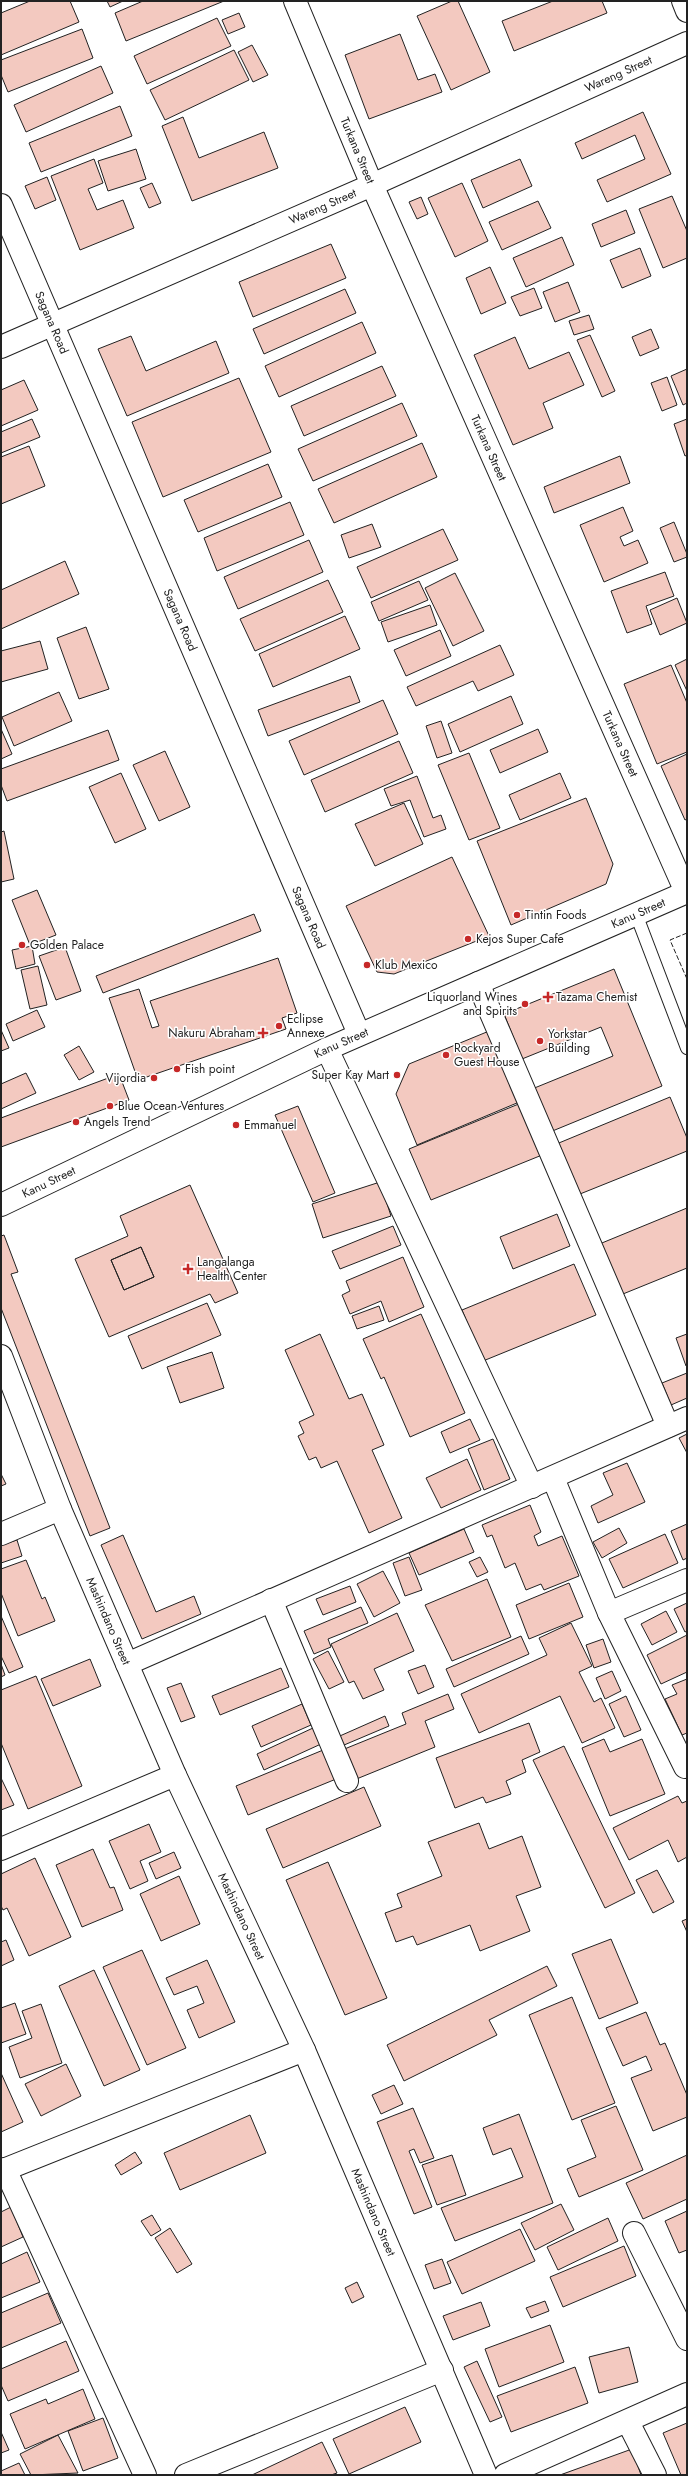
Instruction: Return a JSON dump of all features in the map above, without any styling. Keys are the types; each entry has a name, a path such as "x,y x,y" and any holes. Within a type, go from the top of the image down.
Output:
{"street":[{"name":"Turkana Street","path":"295,1 372,185 687,892"},
{"path":"683,1 687,11"},
{"name":"Wareng Street","path":"1,347 372,185 687,43"},
{"name":"Sagana Road","path":"1,205 359,1034"},
{"name":"Kanu Street","path":"1,1205 359,1034 687,892"},
{"path":"127,1664 553,1478 677,1422 478,983"},
{"path":"327,1049 532,1487"},
{"name":"Mashindano Street","path":"1,1356 60,1509 175,1775 304,2050 486,2475"},
{"path":"553,1478 609,1613 686,1767"},
{"path":"1,1534 60,1509"},
{"path":"609,1613 687,1580"},
{"path":"271,1600 347,1781"},
{"path":"1,1849 175,1775"},
{"path":"145,2475 3,2170 304,2050"},
{"path":"634,2233 687,2339"},
{"path":"186,2475 442,2370"},
{"path":"505,2475 628,2422 687,2394"},
{"path":"628,2422 655,2475"}],"lane":[{"path":"636,914 687,1048"}],"building":[{"path":"30,1 70,1 79,22 1,55 1,13"},
{"path":"107,1 123,1 110,7"},
{"path":"143,1 224,1 126,41 115,13"},
{"path":"452,1 458,1 490,72 451,90 417,16"},
{"path":"553,1 602,1 607,13 514,51 502,21"},
{"path":"239,13 245,27 228,34 222,20"},
{"path":"217,18 231,46 147,84 134,56"},
{"path":"82,29 93,58 8,92 1,75 1,60"},
{"path":"400,34 418,80 435,74 442,92 369,119 345,55"},
{"path":"252,45 268,75 253,82 238,52"},
{"path":"234,50 249,80 165,120 150,90"},
{"path":"101,66 113,93 26,132 14,105"},
{"path":"120,106 132,136 41,172 29,143"},
{"path":"643,112 671,174 607,202 597,180 645,159 635,135 582,159 575,143"},
{"path":"183,117 199,158 264,132 278,168 192,201 162,126"},
{"path":"136,149 146,179 108,191 98,161"},
{"path":"94,159 103,183 88,189 97,210 123,200 134,228 80,250 51,176"},
{"path":"520,159 532,186 483,208 471,180"},
{"path":"47,177 56,200 35,209 25,186"},
{"path":"152,183 161,203 149,208 140,188"},
{"path":"462,183 488,241 455,257 428,198"},
{"path":"672,196 687,231 687,258 663,268 639,209"},
{"path":"421,197 428,214 417,219 409,202"},
{"path":"538,201 551,228 502,250 489,222"},
{"path":"626,210 635,233 601,247 592,224"},
{"path":"562,237 574,265 526,287 513,258"},
{"path":"331,244 346,278 253,317 239,282"},
{"path":"640,248 651,276 622,288 610,260"},
{"path":"490,267 506,303 481,314 466,278"},
{"path":"568,282 580,312 555,322 543,292"},
{"path":"534,288 542,308 520,316 511,297"},
{"path":"345,289 356,313 264,354 253,329"},
{"path":"589,315 594,329 574,335 569,321"},
{"path":"362,322 376,353 279,397 265,366"},
{"path":"651,329 659,348 640,356 632,337"},
{"path":"590,335 615,391 602,397 577,340"},
{"path":"131,336 146,371 216,341 229,373 127,416 98,349"},
{"path":"515,337 529,369 569,352 584,385 543,403 553,428 513,445 474,355"},
{"path":"382,366 396,396 304,436 291,406"},
{"path":"687,369 687,403 683,405 671,376"},
{"path":"667,377 677,405 662,411 651,383"},
{"path":"239,378 271,452 163,497 132,422"},
{"path":"24,380 38,410 1,426 1,390"},
{"path":"402,403 417,436 313,481 298,449"},
{"path":"32,419 40,437 1,453 1,432"},
{"path":"687,419 687,455 685,456 674,424"},
{"path":"422,443 437,477 334,523 318,489"},
{"path":"29,446 45,486 1,504 1,457"},
{"path":"620,456 630,483 554,513 544,487"},
{"path":"268,464 282,497 198,532 184,500"},
{"path":"290,502 304,535 217,571 204,538"},
{"path":"623,507 633,531 620,537 624,546 638,540 648,563 604,582 580,525"},
{"path":"674,522 687,557 674,562 660,528"},
{"path":"372,524 381,547 349,558 341,535"},
{"path":"443,529 458,560 371,598 357,567"},
{"path":"309,540 323,572 238,609 224,577"},
{"path":"65,561 79,594 1,629 1,590"},
{"path":"665,572 674,596 646,606 652,624 627,633 611,591"},
{"path":"455,573 484,631 453,646 425,588"},
{"path":"328,580 343,612 255,651 240,619"},
{"path":"419,581 428,600 379,621 371,602"},
{"path":"677,598 687,623 660,635 650,610"},
{"path":"430,605 437,625 388,642 381,622"},
{"path":"345,616 360,649 273,687 259,654"},
{"path":"86,627 109,689 79,699 57,638"},
{"path":"440,630 451,656 406,676 394,650"},
{"path":"40,641 48,669 1,682 1,651"},
{"path":"500,645 514,675 478,691 473,681 416,706 407,687"},
{"path":"687,659 687,691 675,665"},
{"path":"671,665 687,703 687,752 657,764 624,684"},
{"path":"350,676 360,702 268,736 258,710"},
{"path":"59,692 72,721 14,746 2,717"},
{"path":"511,696 523,724 460,752 448,724"},
{"path":"383,700 398,734 304,775 289,741"},
{"path":"441,721 452,753 437,758 426,726"},
{"path":"1,729 12,754 1,759"},
{"path":"538,729 548,752 500,773 490,750"},
{"path":"108,730 119,760 7,801 1,785 1,769"},
{"path":"399,741 413,773 325,812 311,780"},
{"path":"165,751 190,807 159,821 133,765"},
{"path":"469,753 500,828 469,840 438,765"},
{"path":"687,754 687,819 685,820 661,766"},
{"path":"121,773 146,829 115,843 89,787"},
{"path":"560,773 571,798 520,820 509,795"},
{"path":"417,776 433,818 441,815 446,829 424,837 410,800 391,806 384,789"},
{"path":"586,798 613,864 606,884 511,925 477,841"},
{"path":"404,803 423,844 375,866 355,824"},
{"path":"4,831 14,879 1,882 1,832"},
{"path":"452,857 489,936 394,974 377,972 346,906"},
{"path":"37,890 56,935 30,945 12,900"},
{"path":"254,914 261,931 103,993 96,976"},
{"path":"32,946 35,964 16,969 12,950"},
{"path":"65,947 81,991 56,1000 39,956"},
{"path":"278,958 297,1013 282,1018 286,1029 138,1080 109,998 139,989 152,1028 159,1026 150,1001"},
{"path":"38,966 47,1005 30,1009 21,970"},
{"name":"Yorkstar Building","path":"614,969 662,1086 550,1132 532,1089 613,1056 601,1027 522,1059 504,1014"},
{"path":"37,1010 45,1027 13,1041 6,1024"},
{"path":"494,1029 524,1100 417,1145 396,1094 409,1064"},
{"path":"1,1030 9,1048 1,1051"},
{"path":"79,1046 94,1072 79,1080 64,1055"},
{"path":"26,1073 36,1093 1,1109 1,1084"},
{"path":"119,1074 129,1100 1,1147 1,1118"},
{"path":"670,1097 687,1138 687,1151 575,1196 554,1145"},
{"path":"526,1101 547,1153 431,1200 409,1149"},
{"path":"298,1106 335,1193 313,1202 275,1115"},
{"path":"380,1182 391,1216 323,1238 312,1204"},
{"name":"Langalanga Health Center","path":"190,1185 238,1293 215,1303 210,1294 109,1337 75,1259 128,1236 120,1216","holes":["141,1247 154,1277 124,1290 111,1260"]},
{"path":"687,1208 687,1268 618,1296 597,1245"},
{"path":"557,1214 570,1246 513,1269 500,1237"},
{"path":"393,1226 401,1245 340,1269 332,1251"},
{"path":"4,1235 18,1272 11,1274 110,1528 90,1536 1,1308 1,1236"},
{"path":"141,1247 154,1277 124,1290 111,1260"},
{"path":"403,1257 424,1307 389,1322 381,1301 350,1314 342,1295 350,1291 346,1281"},
{"path":"574,1264 596,1315 483,1361 462,1310"},
{"name":"Langalanga Health Center","path":"207,1303 221,1335 142,1369 128,1336"},
{"path":"379,1306 384,1320 357,1329 352,1316"},
{"path":"421,1314 465,1413 410,1437 384,1377 381,1379 363,1339"},
{"path":"320,1334 349,1399 362,1394 384,1445 372,1450 402,1518 369,1533 337,1461 321,1468 316,1457 309,1460 298,1436 304,1433 299,1422 314,1415 285,1350"},
{"path":"687,1334 687,1366 686,1366 676,1338"},
{"path":"212,1352 224,1388 180,1403 167,1367"},
{"path":"687,1373 687,1398 671,1405 662,1383"},
{"path":"470,1419 480,1440 450,1453 441,1432"},
{"path":"687,1434 687,1453 679,1438"},
{"path":"493,1439 510,1479 484,1490 468,1449"},
{"path":"467,1459 481,1490 441,1508 426,1478"},
{"path":"627,1463 645,1502 598,1523 591,1506 613,1495 603,1473"},
{"path":"1,1474 6,1484 1,1486"},
{"path":"530,1505 541,1532 534,1536 538,1546 562,1536 579,1576 544,1590 541,1584 526,1590 515,1563 505,1568 492,1535 487,1537 482,1525"},
{"path":"687,1524 687,1558 683,1560 671,1531"},
{"path":"619,1528 627,1543 602,1558 593,1542"},
{"path":"464,1529 474,1552 419,1575 409,1553"},
{"path":"665,1534 678,1563 623,1588 609,1559"},
{"path":"123,1535 156,1612 194,1596 201,1614 142,1639 101,1545"},
{"path":"17,1540 22,1556 1,1563 1,1545"},
{"path":"409,1557 422,1590 405,1596 393,1563"},
{"path":"480,1557 488,1572 477,1577 469,1562"},
{"path":"26,1560 42,1599 45,1597 55,1621 18,1636 1,1593 1,1569"},
{"path":"383,1571 400,1603 374,1617 357,1584"},
{"path":"487,1579 511,1637 452,1661 425,1605"},
{"path":"569,1583 583,1617 529,1639 516,1605"},
{"path":"350,1586 356,1602 323,1615 316,1599"},
{"path":"687,1603 687,1631 685,1632 674,1609"},
{"path":"361,1607 368,1623 328,1639 331,1647 314,1654 304,1631"},
{"path":"666,1611 677,1632 652,1645 641,1624"},
{"path":"397,1613 414,1651 374,1669 384,1690 363,1699 354,1681 349,1683 331,1644"},
{"path":"1,1616 23,1667 9,1673 1,1656"},
{"path":"571,1623 592,1666 579,1672 594,1702 601,1698 615,1728 582,1743 560,1696 479,1733 461,1694 547,1655 539,1638"},
{"path":"687,1635 687,1672 661,1684 647,1655"},
{"path":"521,1636 529,1654 454,1687 446,1669"},
{"path":"603,1639 611,1662 594,1668 586,1645"},
{"path":"328,1651 344,1682 329,1689 313,1659"},
{"path":"90,1659 101,1686 53,1706 41,1679"},
{"path":"1,1664 5,1675 1,1677"},
{"path":"425,1665 434,1687 418,1694 408,1671"},
{"path":"281,1668 289,1687 220,1715 212,1696"},
{"path":"612,1671 621,1691 605,1699 596,1678"},
{"path":"36,1676 82,1786 28,1809 1,1743 1,1690"},
{"path":"687,1679 687,1733 682,1735 665,1699 677,1694 672,1685"},
{"path":"181,1683 195,1717 181,1722 167,1688"},
{"path":"448,1694 454,1709 425,1721 435,1747 354,1780 342,1750 406,1724 402,1713"},
{"path":"626,1696 641,1730 624,1737 609,1704"},
{"path":"302,1704 311,1725 261,1747 252,1726"},
{"path":"385,1716 389,1726 337,1748 333,1739"},
{"path":"529,1723 540,1752 522,1760 526,1772 506,1781 511,1794 486,1803 483,1797 455,1808 436,1758"},
{"path":"313,1728 321,1744 264,1770 257,1754"},
{"path":"604,1739 610,1752 642,1739 665,1794 610,1816 582,1748"},
{"path":"564,1746 635,1893 605,1908 533,1760"},
{"path":"328,1748 341,1777 248,1815 236,1786"},
{"path":"1,1778 14,1805 1,1810"},
{"path":"364,1787 381,1826 283,1868 266,1829"},
{"path":"678,1796 682,1803 687,1801 687,1857 678,1862 668,1840 629,1860 613,1828"},
{"path":"479,1823 489,1849 522,1836 541,1887 516,1896 530,1931 480,1951 470,1925 417,1945 413,1936 396,1942 385,1913 402,1907 397,1894 442,1876 428,1842"},
{"path":"149,1824 161,1852 140,1861 148,1881 130,1889 109,1841"},
{"path":"93,1849 110,1888 114,1887 123,1910 82,1927 56,1865"},
{"path":"174,1852 181,1868 156,1879 149,1863"},
{"path":"35,1858 71,1937 29,1956 7,1908 3,1910 1,1906 1,1874"},
{"path":"328,1862 387,1998 345,2015 286,1880"},
{"path":"657,1870 674,1902 653,1913 636,1880"},
{"path":"179,1876 200,1924 161,1941 140,1894"},
{"path":"687,1919 687,1932 682,1921"},
{"path":"611,1939 638,2003 599,2019 572,1954"},
{"path":"6,1940 14,1960 1,1966 1,1942"},
{"path":"142,1950 186,2048 147,2065 103,1967"},
{"path":"207,1960 235,2022 199,2038 187,2010 204,2003 197,1986 174,1995 166,1978"},
{"path":"547,1966 557,1986 489,2020 497,2035 404,2081 387,2045"},
{"path":"94,1970 140,2070 104,2086 59,1986"},
{"path":"572,1997 615,2103 572,2120 529,2015"},
{"path":"15,2003 26,2034 1,2043 1,2008"},
{"path":"41,2004 62,2063 20,2078 9,2047 32,2038 22,2011"},
{"path":"646,2012 660,2045 665,2043 687,2095 687,2117 653,2131 631,2078 652,2070 646,2056 623,2066 606,2028"},
{"path":"66,2064 81,2096 41,2116 25,2084"},
{"path":"1,2073 23,2122 1,2132"},
{"path":"394,2085 403,2104 381,2114 372,2095"},
{"path":"616,2106 643,2170 579,2197 567,2169 596,2157 581,2120"},
{"path":"413,2108 434,2158 420,2163 414,2149 409,2151 432,2207 414,2214 377,2122"},
{"path":"519,2114 553,2203 455,2241 441,2208 523,2177 511,2148 493,2155 483,2128"},
{"path":"250,2115 266,2153 180,2190 164,2153"},
{"path":"135,2152 142,2163 121,2175 115,2165"},
{"path":"452,2155 466,2195 437,2205 422,2165"},
{"path":"687,2155 687,2199 643,2219 626,2183"},
{"path":"561,2204 574,2230 535,2250 521,2223"},
{"path":"11,2207 23,2237 1,2247 1,2212"},
{"path":"687,2211 687,2250 679,2253 665,2221"},
{"path":"152,2215 161,2230 151,2236 141,2221"},
{"path":"608,2218 618,2241 558,2270 547,2247"},
{"path":"170,2228 192,2264 177,2273 155,2238"},
{"path":"520,2229 535,2261 462,2294 447,2262"},
{"path":"624,2246 636,2276 563,2307 550,2277"},
{"path":"27,2252 40,2282 1,2298 1,2264"},
{"path":"442,2259 451,2283 434,2289 425,2265"},
{"path":"357,2282 364,2297 352,2303 345,2288"},
{"path":"48,2293 61,2323 1,2348 1,2313"},
{"path":"545,2301 549,2311 531,2318 526,2308"},
{"path":"481,2302 490,2326 453,2340 443,2316"},
{"path":"550,2325 564,2362 499,2387 485,2349"},
{"path":"66,2341 79,2371 8,2401 1,2385 1,2369"},
{"path":"629,2347 638,2382 599,2393 589,2357"},
{"path":"477,2361 502,2417 490,2422 464,2367"},
{"path":"575,2367 588,2403 511,2432 497,2396"},
{"path":"83,2389 95,2419 25,2449 10,2414 46,2399 48,2404"},
{"path":"405,2407 421,2442 349,2474 333,2439"},
{"path":"103,2418 118,2458 83,2471 68,2431"},
{"path":"687,2423 687,2475 681,2475 663,2433"},
{"path":"1,2432 9,2450 1,2453"},
{"path":"58,2435 78,2473 31,2475 20,2454"},
{"path":"322,2442 337,2473 331,2475 252,2475"},
{"path":"632,2449 641,2475 560,2475"},
{"path":"19,2463 25,2475 1,2475 1,2471"}],"fence":[{"path":"687,933 670,940 687,979"}],"place":[{"name":"Tintin Foods","path":"517,915"},
{"name":"Kejos Super Cafe","path":"468,939"},
{"name":"Golden Palace","path":"22,945"},
{"name":"Klub Mexico","path":"367,965"},
{"name":"Tazama Chemist","path":"548,997"},
{"name":"Liquorland Wines and Spirits","path":"525,1004"},
{"name":"Eclipse Annexe","path":"279,1026"},
{"name":"Nakuru Abraham","path":"263,1033"},
{"name":"Yorkstar Building","path":"540,1041"},
{"name":"Rockyard Guest House","path":"446,1055"},
{"name":"Fish point","path":"177,1069"},
{"name":"Super Kay Mart","path":"397,1075"},
{"name":"Vijordia","path":"154,1078"},
{"name":"Blue Ocean Ventures","path":"110,1106"},
{"name":"Angels Trend","path":"76,1122"},
{"name":"Emmanuel","path":"236,1125"},
{"name":"Langalanga Health Center","path":"188,1269"}]}
